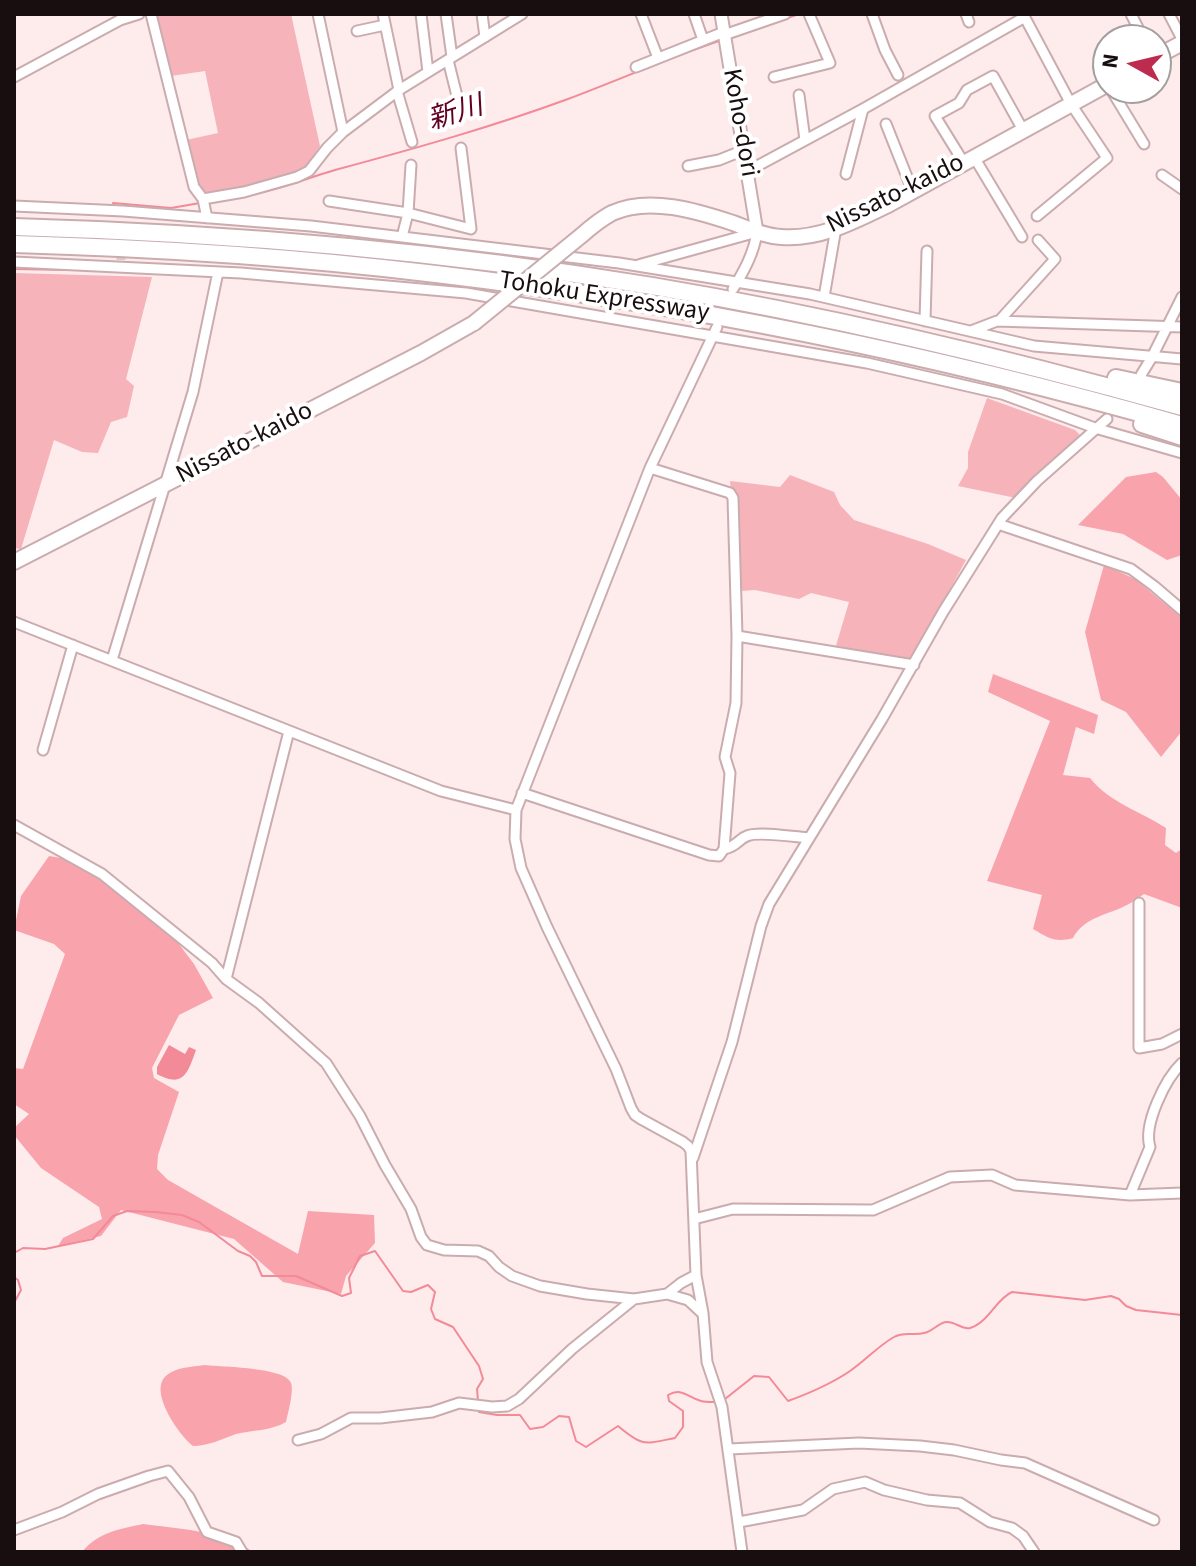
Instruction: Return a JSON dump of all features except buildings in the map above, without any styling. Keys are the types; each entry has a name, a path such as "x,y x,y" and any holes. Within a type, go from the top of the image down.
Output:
{"highway":[{"name":"Tohoku Expressway","path":"14,227 266,240 555,271 749,303 891,333 988,355 1182,407"},
{"name":"Tohoku Expressway","path":"14,244 266,257 436,273 648,303 919,356 1182,425"},
{"path":"988,355 1065,367 1182,392"},
{"path":"1063,392 1109,413 1182,437"}],"main road":[{"name":"Nissato-kaido","path":"14,562 433,347 474,323 612,213 644,206 686,209 770,236 796,237 824,232 913,192 1092,93"}],"street":[{"path":"14,77 120,20 139,14"},
{"path":"151,14 190,176 205,208"},
{"path":"318,14 343,132"},
{"path":"383,14 412,142"},
{"path":"421,14 428,72"},
{"path":"446,14 450,59 461,112"},
{"path":"482,14 485,37"},
{"path":"205,208 309,171 343,132 398,91 485,37 509,18 522,14"},
{"path":"641,14 658,58"},
{"path":"694,14 703,40"},
{"name":"Koho-dori","path":"721,14 757,232"},
{"path":"636,67 703,40 785,14"},
{"path":"774,77 830,63 809,14"},
{"path":"872,14 898,75"},
{"path":"1169,14 1182,41"},
{"path":"748,171 863,109 1024,15 1071,104 1107,158 1037,216"},
{"path":"357,31 385,25"},
{"path":"1022,237 935,116 959,103 967,90 993,76 1023,130"},
{"path":"799,95 805,140"},
{"path":"1120,104 1144,144"},
{"path":"846,174 863,109"},
{"path":"886,124 913,192"},
{"path":"329,201 408,213 471,229 461,148"},
{"path":"688,166 719,160 744,150"},
{"path":"402,237 408,213 411,165"},
{"path":"1162,175 1182,189"},
{"path":"14,206 122,216 205,208 311,226 634,266 735,285 824,297 1034,346 1182,359"},
{"path":"824,297 836,228"},
{"path":"634,266 757,232 743,274 735,285"},
{"path":"999,321 1055,259 1038,240"},
{"path":"925,321 927,251"},
{"path":"14,262 120,263 466,293 715,332 1002,394 1095,428 1182,453"},
{"path":"112,660 193,392 218,272"},
{"path":"1141,375 1182,297"},
{"path":"970,331 999,321 1182,327"},
{"path":"715,332 650,468 522,793 516,810 515,839 521,868 616,1069 631,1108 635,1115 688,1146 692,1162 696,1275 707,1362 720,1402 729,1449 742,1552"},
{"path":"692,1162 732,1042 769,904 998,524 1037,481 1107,419"},
{"path":"522,793 709,855 719,856 724,849 730,773 725,757 736,703 733,498 730,493 650,468"},
{"path":"998,524 1131,569 1182,610"},
{"path":"14,622 441,791 516,810"},
{"path":"737,636 914,665"},
{"path":"43,750 73,645"},
{"path":"226,979 289,731"},
{"path":"14,825 102,874 212,963 226,979 259,1003 326,1063 360,1116 427,1245 444,1250 478,1251 489,1256 512,1276 540,1286 634,1299 667,1294 688,1300 703,1313"},
{"path":"724,849 735,847 747,836 809,838"},
{"path":"1139,903 1139,1048 1162,1044 1182,1034"},
{"path":"1130,1195 1150,1147 1147,1138 1161,1093 1182,1063"},
{"path":"694,1219 733,1209 873,1210 950,1177 992,1175 1015,1185 1130,1195 1182,1193"},
{"path":"667,1294 696,1275"},
{"path":"298,1440 321,1434 351,1418 432,1412 459,1403 507,1406 634,1299"},
{"path":"729,1449 859,1443 954,1450 1025,1463 1154,1520"},
{"path":"14,1530 98,1494 168,1471 189,1497 207,1532 236,1542 242,1552"},
{"path":"739,1522 803,1510 833,1489 865,1482 927,1500 960,1503 990,1522 1012,1528 1023,1536 1034,1552"}],"shaded area":[{"path":"156,14 291,14 320,146 306,166 284,177 206,195 189,165 186,140 218,133 205,71 171,76"},
{"path":"14,273 152,277 126,379 134,386 127,417 111,422 98,453 82,452 54,440 21,549 14,548"},
{"path":"987,398 1075,430 1081,436 1016,498 958,486 968,468 968,452"},
{"path":"1156,472 1182,500 1182,555 1167,560 1123,534 1078,525 1126,477"},
{"path":"790,475 834,492 840,505 854,520 966,560 912,659 835,649 849,602 811,593 799,599 755,590 741,591 730,481 780,487"},
{"path":"1104,565 1135,579 1182,618 1182,731 1161,757 1126,712 1101,700 1085,632"},
{"path":"993,674 1098,715 1094,734 1076,727 1063,775 1090,778 1116,800 1166,828 1165,845 1176,853 1182,849 1182,908 1144,894 1083,925 1073,938 1057,940 1033,929 1042,895 987,881 1050,721 988,692"},
{"path":"49,856 73,860 116,884 169,931 194,964 213,998 179,1015 152,1068 154,1078 179,1092 158,1155 157,1169 168,1180 298,1254 308,1211 374,1215 375,1243 346,1276 341,1294 283,1282 234,1239 121,1210 101,1236 58,1246 63,1238 102,1219 99,1207 41,1168 14,1135 14,1128 29,1114 14,1104 14,1068 23,1069 65,954 54,944 14,930 21,896"},
{"path":"169,1045 185,1054 189,1047 196,1050 187,1071 179,1079 157,1074 157,1067"},
{"path":"204,1365 265,1371 286,1378 291,1383 292,1391 286,1422 193,1446 167,1412 161,1391 162,1382 175,1370"},
{"path":"143,1524 217,1535 252,1552 82,1552 102,1536"}],"waterway":[{"name":"新川","path":"747,32 799,14"},
{"name":"新川","path":"253,194 510,119 722,40"},
{"name":"新川","path":"113,203 171,208 200,203"},
{"name":"新川","path":"14,269 69,270"},
{"path":"14,1253 23,1248 45,1249 93,1239 113,1216 127,1211 182,1215 199,1222 238,1251 250,1256 262,1276 296,1276 342,1296 351,1293 349,1278 360,1256 375,1251 403,1291 411,1292 428,1285 435,1292 431,1309 435,1319 453,1327 479,1366 483,1379 477,1389 478,1401"},
{"path":"14,1277 21,1290 14,1303"},
{"path":"725,1399 754,1376 769,1377 788,1401 843,1376 898,1335 920,1334 946,1322 970,1328 1012,1292 1085,1300 1111,1296 1136,1310 1182,1315"},
{"path":"479,1408 479,1412 520,1415 530,1429 543,1427 559,1416 569,1417 576,1441 586,1447 618,1426 639,1441 657,1442 675,1438 683,1427 683,1411 669,1401 668,1395 673,1393 681,1392 701,1401 715,1402"}],"tunnel":[{"path":"121,260 122,220"}]}
